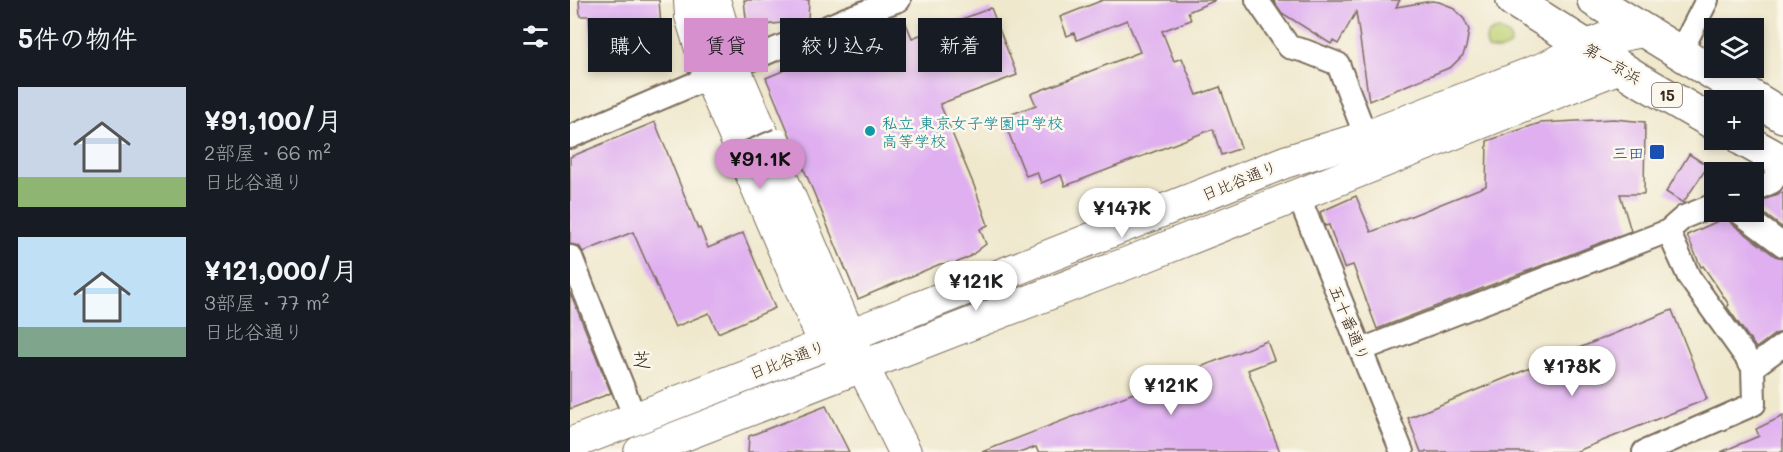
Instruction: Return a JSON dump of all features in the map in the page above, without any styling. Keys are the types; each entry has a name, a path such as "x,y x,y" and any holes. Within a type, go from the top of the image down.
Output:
{"highway":[{"name":"第一京浜","path":"1514,0 1585,47 1704,117"},
{"name":"15","path":"1594,0 1783,116"},
{"path":"1761,150 1783,163"}],"main road":[{"path":"690,0 692,16 722,73 838,340 862,365 905,452"},
{"path":"714,0 722,73"},
{"name":"日比谷通り","path":"570,444 1285,162 1366,137 1547,67 1585,47 1623,33 1642,31"},
{"name":"日比谷通り","path":"640,452 1102,274 1620,67"}],"street":[{"path":"570,137 848,18 899,0"},
{"path":"1257,0 1289,47 1338,64 1366,137"},
{"path":"1680,53 1707,0"},
{"path":"731,160 778,140"},
{"path":"1764,186 1772,182 1783,163"},
{"name":"五十番通り","path":"1298,195 1402,452"},
{"path":"1361,351 1668,231 1684,217 1704,209"},
{"path":"1752,222 1783,245"},
{"path":"1644,452 1754,404 1753,367 1689,277 1668,231"},
{"path":"571,257 635,418"},
{"path":"1753,367 1783,345"}],"green space":[{"path":"1500,30 1510,37 1511,44 1500,50 1488,49 1486,38 1492,32"}],"building":[{"path":"579,0 659,0 660,18 580,16"},
{"path":"744,0 809,0 808,18 780,18 780,23 768,25 768,18 746,18"},
{"path":"1103,0 1216,0 1188,12 1191,20 1162,31 1174,61 1182,58 1197,95 1220,87 1241,148 1221,155 1213,129 1065,186 1061,175 1041,183 1037,172 1026,176 1007,129 1016,125 1012,114 1036,105 1031,94 1140,52 1127,20 1077,40 1074,33 1067,36 1060,17"},
{"path":"1273,0 1400,0 1396,7 1432,1 1439,2 1452,7 1464,19 1469,30 1466,47 1463,55 1451,67 1369,101 1356,12 1338,44 1333,41 1331,44 1282,13"},
{"name":"私立 東京女子学園中学校 高等学校","path":"991,8 995,18 965,18"},
{"name":"私立 東京女子学園中学校 高等学校","path":"906,23 912,38 918,36 918,72 1002,72 1002,36 1017,75 940,104 988,225 980,229 986,244 969,257 956,263 940,264 858,299 766,78 780,72 906,72"},
{"path":"1614,119 1645,122 1644,194 1620,194 1631,231 1377,329 1353,265 1344,268 1329,225 1325,226 1320,212 1356,196 1371,232 1486,186 1487,141 1540,123"},
{"path":"655,122 698,229 700,228 708,248 743,233 775,308 718,333 709,313 675,327 633,232 583,252 579,246 570,244 570,157"},
{"path":"1689,154 1704,163 1704,172 1683,203 1666,192"},
{"path":"1783,192 1783,228 1764,214 1764,200"},
{"path":"1716,222 1730,222 1775,256 1783,258 1783,332 1775,334 1756,348 1727,307 1729,305 1716,285 1703,266 1701,267 1687,235"},
{"path":"570,292 611,393 570,409"},
{"path":"1672,310 1707,399 1575,452 1421,452 1408,418"},
{"path":"1267,341 1274,360 1248,370 1280,452 1038,452 1036,447 1022,452 982,452"},
{"path":"826,406 849,452 748,452 749,436"},
{"path":"1783,416 1783,452 1721,452 1759,436 1756,429"}],"place":[{"name":"私立 東京女子学園中学校 高等学校","path":"870,131"},
{"name":"三田","path":"1657,152"}],"district":[{"name":"芝","path":"642,359"}]}
